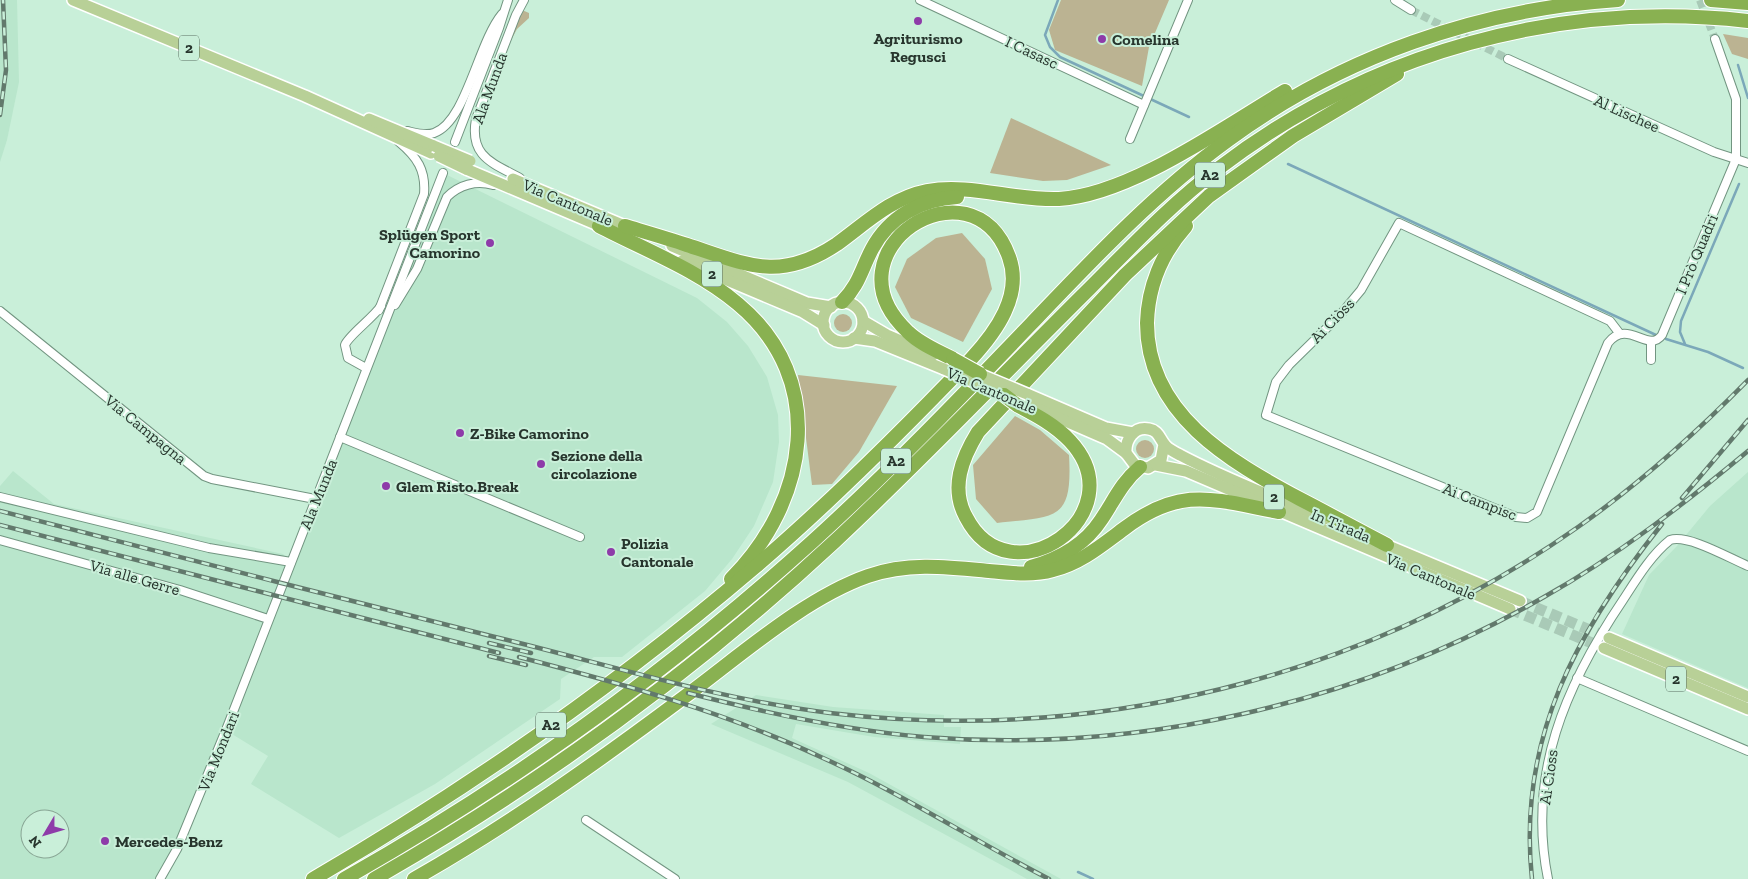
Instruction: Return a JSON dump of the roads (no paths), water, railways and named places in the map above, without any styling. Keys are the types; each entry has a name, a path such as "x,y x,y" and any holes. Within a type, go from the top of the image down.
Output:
{"highway":[{"name":"A2","path":"836,305 858,282 868,256 880,236 895,220 908,211 930,202 947,198 1015,196 1066,198 1112,187 1166,161 1290,88 1335,64 1394,41 1434,34 1531,10 1618,0"},
{"path":"1711,0 1748,4"},
{"name":"A2","path":"374,879 474,819 582,746 676,677 758,609 886,492 1153,225 1217,170 1269,132 1324,100 1381,72 1440,51 1500,34 1592,19 1672,15 1748,21"},
{"name":"A2","path":"344,879 451,816 560,744 659,671 730,614 855,501 1143,211 1224,143 1261,117 1322,82 1360,64 1434,34"},
{"name":"A2","path":"1004,395 1021,400 1071,441 1082,458 1088,476 1086,504 1073,528 1051,546 1028,552 1010,550 995,545 980,536 965,516 960,501 958,482 963,461 972,441 1000,405 1125,275 1194,209 1223,185 1301,131 1410,66 1440,51"},
{"name":"A2","path":"1223,185 1176,238 1162,261 1154,281 1149,305 1148,337 1158,378 1181,415 1223,453 1263,479 1387,545"},
{"name":"A2","path":"625,226 733,262 751,266 778,266 816,256 887,207 917,194 935,190 965,189 1015,196"},
{"name":"A2","path":"313,879 395,830 489,769 578,706 680,628 755,567 839,491 944,387 994,331 1008,304 1012,286 1012,270 1008,255 998,237 984,224 968,216 946,213 923,218 899,234 886,257 882,277 888,304 902,326 949,364 980,374"},
{"name":"A2","path":"599,226 708,283 739,304 763,330 776,349 794,392 798,438 794,471 783,502 766,532 744,564 680,628"},
{"path":"1006,572 1042,564 1061,556 1081,543 1101,521 1119,488 1140,467"},
{"path":"414,879 486,835 560,786 798,613 844,585 874,574 906,567 936,566 1006,572 1040,572 1073,563 1094,551 1140,517 1175,502 1213,499 1279,512"}],"main road":[{"name":"Via Cantonale","path":"73,0 395,133 513,187 625,226 807,303 836,305"},
{"name":"Via Cantonale","path":"546,199 599,226 803,312 824,325"},
{"path":"836,305 856,307 863,321 861,330 854,338 847,341 836,340 828,334 824,325 825,315 836,305"},
{"name":"Via Cantonale","path":"863,321 887,335 949,364 1004,395"},
{"name":"Via Cantonale","path":"854,338 875,341 949,364"},
{"name":"Via Cantonale","path":"980,374 1021,400 1107,439 1126,453"},
{"name":"Via Cantonale","path":"1021,400 1106,428 1132,434"},
{"path":"1142,429 1150,429 1159,435 1164,444 1163,457 1156,464 1148,468 1132,463 1126,453 1127,441 1132,434 1142,429"},
{"name":"In Tirada","path":"1164,444 1187,459 1520,601"},
{"name":"Via Cantonale","path":"1156,464 1186,471 1510,609"},
{"name":"2","path":"1748,697 1606,643 1748,709"}],"street":[{"name":"Ala Munda","path":"455,142 508,0"},
{"name":"I Casasc","path":"920,0 1144,103"},
{"path":"1130,139 1188,0"},
{"path":"1395,0 1411,10"},
{"name":"Ala Munda","path":"499,28 506,18 522,3"},
{"name":"Ala Munda","path":"522,3 476,119 474,138 477,148 488,161 546,199"},
{"name":"Ala Munda","path":"395,133 433,134 448,125 460,108 489,33 502,14"},
{"path":"1715,39 1736,99 1736,159"},
{"name":"Al Lischee","path":"1508,59 1714,152 1748,163"},
{"name":"Ala Munda","path":"379,310 422,203 425,179 416,158 395,133"},
{"name":"I Prò Quadri","path":"1651,341 1662,335 1736,159"},
{"name":"Ala Munda","path":"268,619 443,173"},
{"name":"Ala Munda","path":"387,318 417,269 443,203 455,190 470,184 489,184 546,199"},
{"name":"Ai Ciòss","path":"1266,415 1276,382 1289,365 1341,314 1361,290 1399,223 1610,321 1620,334"},
{"name":"Ala Munda","path":"366,368 348,358 345,345 348,339 379,310 400,281"},
{"name":"Via Campagna","path":"0,311 204,476 315,499"},
{"path":"1620,334 1631,333 1651,341 1651,360"},
{"name":"Ai Campisc","path":"1266,415 1516,517 1527,518 1540,508 1606,347 1611,339 1620,334"},
{"path":"340,437 580,537"},
{"path":"0,497 209,548 291,562"},
{"name":"Ai Cioss","path":"1548,879 1544,857 1543,829 1546,780 1550,753 1563,707 1576,678 1613,614 1634,584 1670,540 1684,539 1748,566"},
{"name":"Via alle Gerre","path":"0,540 180,590 268,619"},
{"name":"Via Mondari","path":"160,879 177,849 197,803 268,619"},
{"path":"1576,678 1748,750"},
{"path":"586,820 675,879"},
{"path":"656,879 660,870"}],"waterway":[{"path":"1058,0 1045,35 1050,47 1060,57 1189,117"},
{"path":"1738,65 1748,98"},
{"path":"1288,164 1656,335"},
{"path":"1685,344 1680,332 1681,321 1739,184"},
{"path":"1666,339 1708,352 1743,368"},
{"path":"1078,872 1093,879"}],"tunnel":[{"path":"1700,0 1715,39"},
{"path":"1411,10 1508,59"},
{"path":"1520,601 1609,638"},
{"path":"1510,609 1604,648"}],"railway":[{"path":"0,115 6,70 3,0"},
{"path":"0,511 702,690 744,699 830,713 928,720 1027,719 1125,708 1221,689 1315,661 1406,625 1494,580 1601,511 1666,458 1748,380"},
{"path":"1682,498 1748,420"},
{"path":"688,693 776,714 864,730 924,737 1005,740 1085,737 1165,728 1244,714 1322,693 1398,666 1472,634 1544,597 1624,547 1675,510 1748,451"},
{"path":"1532,879 1530,828 1534,779 1544,733 1560,689 1580,646 1604,605 1631,564 1662,524"},
{"path":"0,525 499,653"},
{"path":"489,643 531,653"},
{"path":"489,656 526,665"},
{"path":"519,657 673,700 786,742 881,786 1049,879"}],"place":[{"name":"Agriturismo Regusci","path":"918,21"},
{"name":"Comelina","path":"1102,39"},
{"name":"Splügen Sport Camorino","path":"490,243"},
{"name":"Z-Bike Camorino","path":"460,433"},
{"name":"Sezione della circolazione","path":"541,464"},
{"name":"Glem Risto.Break","path":"386,486"},
{"name":"Polizia Cantonale","path":"611,552"},
{"name":"Mercedes-Benz","path":"105,841"}]}
